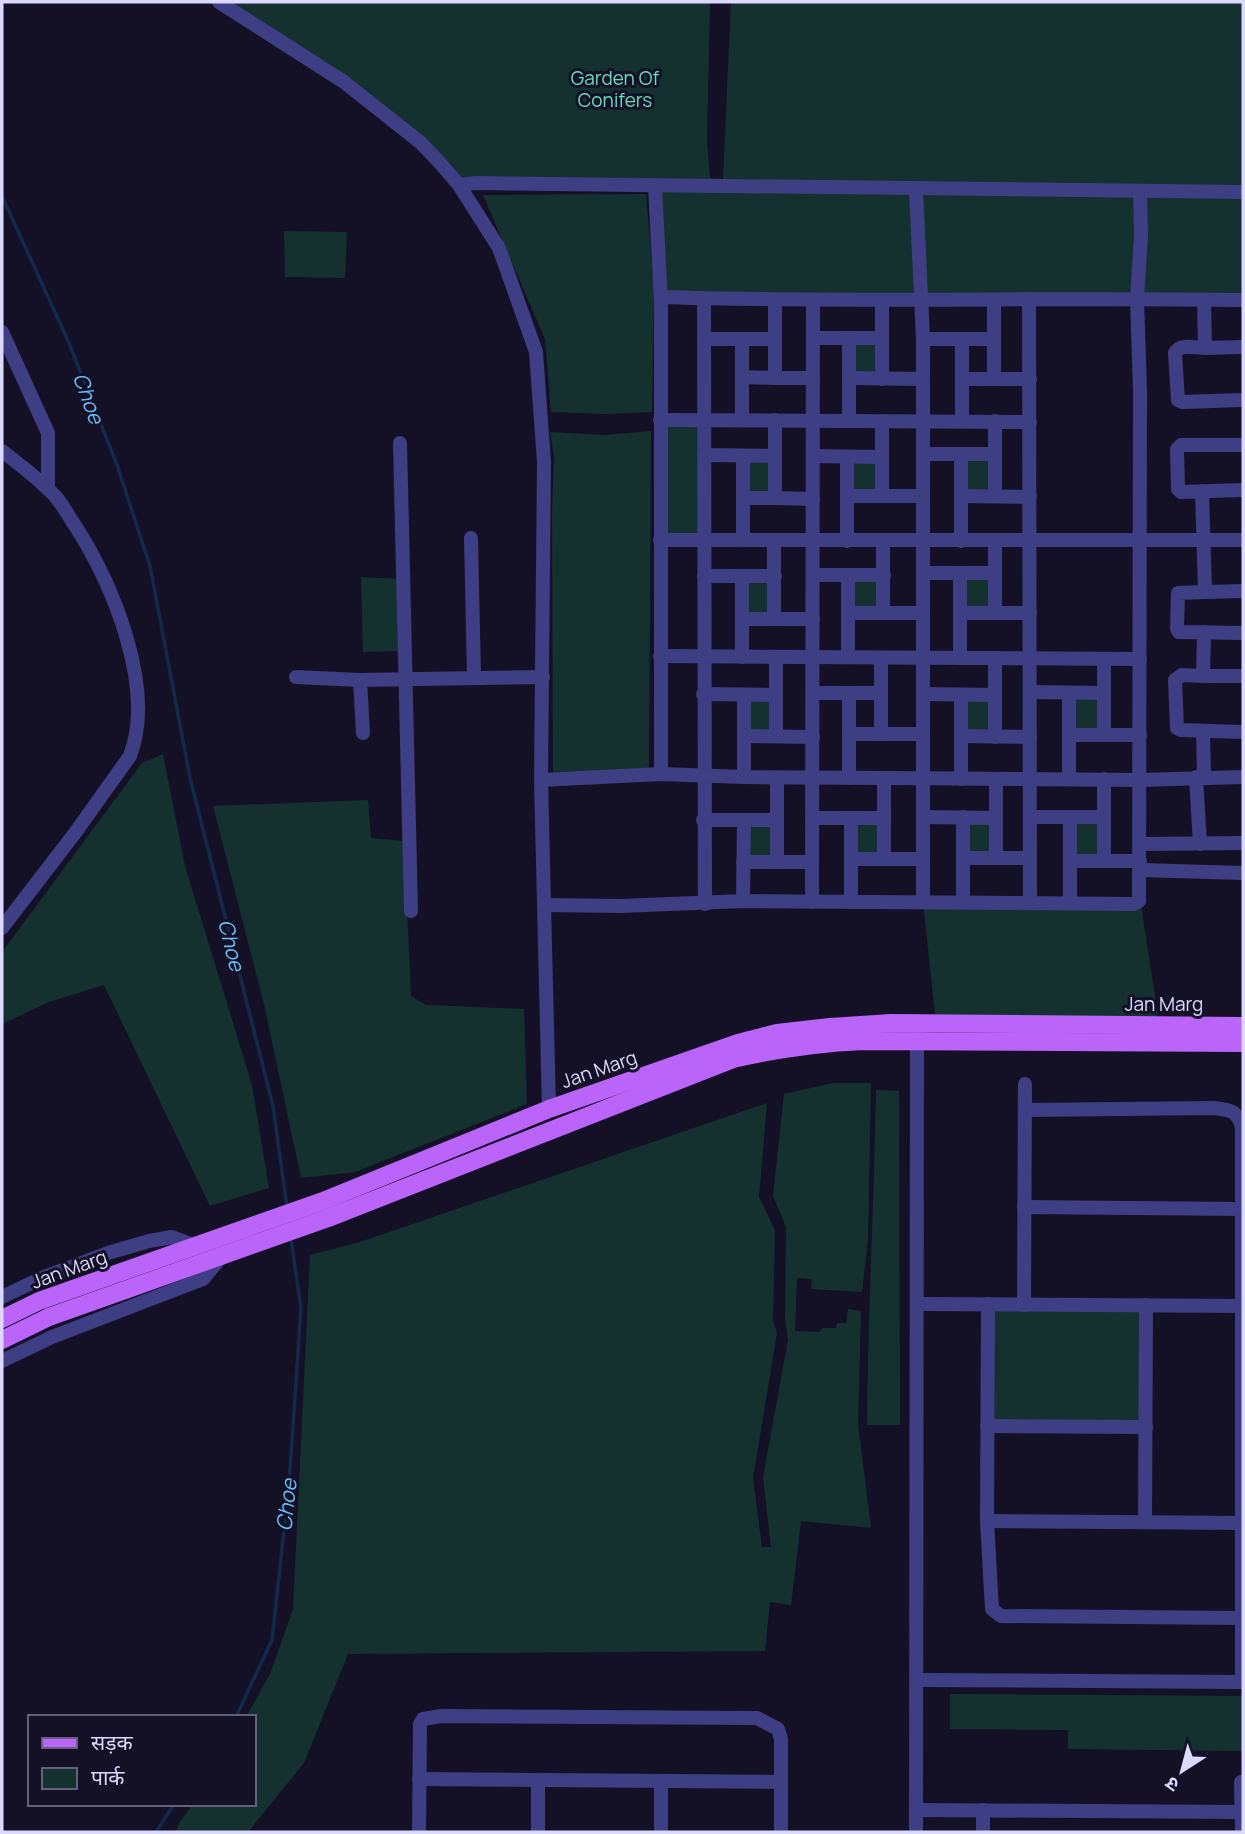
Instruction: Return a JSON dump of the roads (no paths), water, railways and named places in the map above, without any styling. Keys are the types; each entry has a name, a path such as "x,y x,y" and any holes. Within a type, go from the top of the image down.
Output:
{"main road":[{"name":"Jan Marg","path":"325,1209 549,1109 738,1043 805,1029 855,1033 1241,1035"},
{"name":"Jan Marg","path":"2,1319 39,1301 198,1247 250,1237 733,1059 855,1033 892,1042 917,1032"},
{"name":"Jan Marg","path":"2,1340 50,1317 223,1255 250,1237"}],"street":[{"path":"219,2 344,82 421,143 459,186 499,248 536,352 544,461 541,780 549,1109"},
{"path":"459,186 476,183 1243,192"},
{"path":"655,186 661,298 661,774"},
{"path":"916,189 923,301 923,902"},
{"path":"545,905 705,904 744,901 1137,903 1140,899 1137,298 1141,235 1140,192"},
{"path":"661,298 882,302 1137,298 1243,300"},
{"path":"704,299 705,904"},
{"path":"1029,299 1030,903"},
{"path":"775,300 775,377"},
{"path":"1204,300 1205,348"},
{"path":"813,301 813,902"},
{"path":"994,301 994,379"},
{"path":"882,302 882,379"},
{"path":"2,332 48,433 48,489"},
{"path":"813,338 882,338"},
{"path":"849,338 849,420"},
{"path":"704,339 775,339"},
{"path":"742,339 743,420"},
{"path":"923,339 994,339"},
{"path":"962,339 962,421"},
{"path":"1243,347 1182,346 1177,349 1175,363 1178,400 1243,400"},
{"path":"742,377 813,378"},
{"path":"849,379 923,379"},
{"path":"962,379 1030,379"},
{"path":"660,419 1030,422"},
{"path":"775,420 775,498"},
{"path":"882,421 882,496"},
{"path":"995,421 995,496"},
{"path":"400,443 411,911"},
{"path":"1243,445 1178,447 1179,491 1243,490"},
{"path":"2,451 48,489 88,545 107,583 122,623 133,668 138,711 130,756 2,928"},
{"path":"923,454 995,454"},
{"path":"961,454 961,541"},
{"path":"704,456 775,456"},
{"path":"743,456 743,540"},
{"path":"813,456 882,457"},
{"path":"847,457 847,541"},
{"path":"1202,491 1205,592"},
{"path":"847,496 923,496"},
{"path":"961,496 1030,497"},
{"path":"743,498 813,499"},
{"path":"471,538 474,677"},
{"path":"660,540 1243,540"},
{"path":"774,619 775,540"},
{"path":"883,613 884,541"},
{"path":"995,541 995,613"},
{"path":"923,573 995,573"},
{"path":"960,573 960,658"},
{"path":"813,575 884,575"},
{"path":"848,575 848,657"},
{"path":"704,576 775,576"},
{"path":"742,576 742,657"},
{"path":"1243,591 1181,591 1177,595 1177,629 1182,633 1243,633"},
{"path":"848,612 923,613"},
{"path":"960,613 1030,613"},
{"path":"742,619 813,619"},
{"path":"1203,632 1203,676"},
{"path":"660,656 1140,659"},
{"path":"776,657 776,736"},
{"path":"881,658 881,734"},
{"path":"995,658 995,737"},
{"path":"1104,659 1104,735"},
{"path":"1243,676 1182,675 1175,680 1177,728 1243,732"},
{"path":"296,677 360,680 543,677"},
{"path":"360,680 363,733"},
{"path":"1030,692 1104,693"},
{"path":"1069,692 1069,779"},
{"path":"813,693 881,693"},
{"path":"849,693 849,778"},
{"path":"703,694 776,695"},
{"path":"923,694 995,695"},
{"path":"744,695 744,777"},
{"path":"961,695 961,779"},
{"path":"1200,844 1203,731"},
{"path":"849,734 923,734"},
{"path":"1069,735 1140,736"},
{"path":"744,736 813,737"},
{"path":"961,736 1030,737"},
{"path":"541,780 661,774 777,778 1140,780 1243,777"},
{"path":"777,778 777,862"},
{"path":"884,778 884,859"},
{"path":"996,779 996,858"},
{"path":"1104,779 1104,861"},
{"path":"923,817 996,818"},
{"path":"963,817 963,902"},
{"path":"1030,817 1104,817"},
{"path":"1070,817 1070,903"},
{"path":"813,818 884,818"},
{"path":"851,818 851,902"},
{"path":"703,820 777,820"},
{"path":"744,820 744,901"},
{"path":"1140,844 1243,844"},
{"path":"963,858 1030,858"},
{"path":"851,859 923,859"},
{"path":"1070,861 1104,861 1243,873"},
{"path":"744,862 813,862"},
{"path":"916,1832 917,1032"},
{"path":"1024,1305 1025,1084"},
{"path":"916,1679 1242,1682 1243,1209 1242,1127 1239,1117 1230,1110 1214,1108 1025,1110"},
{"path":"1024,1207 1243,1209"},
{"path":"2,1297 57,1272 149,1241 172,1237 198,1247"},
{"path":"2,1361 52,1337 203,1279 223,1255"},
{"path":"917,1304 1243,1306"},
{"path":"988,1304 987,1521 992,1609 1001,1616 1242,1618"},
{"path":"1145,1522 1146,1305"},
{"path":"987,1426 1146,1427"},
{"path":"987,1521 1242,1523"},
{"path":"419,1832 420,1724 423,1719 429,1717 757,1718 778,1729 781,1739 781,1832"},
{"path":"419,1779 781,1782"},
{"path":"538,1780 538,1832"},
{"path":"661,1781 661,1832"},
{"path":"1241,1782 1241,1832"},
{"path":"916,1810 1242,1812"},
{"path":"983,1810 983,1832"}],"waterway":[{"name":"Choe","path":"2,196 69,343 117,465 150,566 190,778 273,1106 287,1207"},
{"name":"Choe","path":"237,1715 272,1640 289,1485 301,1308 291,1239"},
{"name":"Choe","path":"156,1832 173,1806"}],"park label":[{"name":"Garden Of Conifers","path":"615,89"}]}
